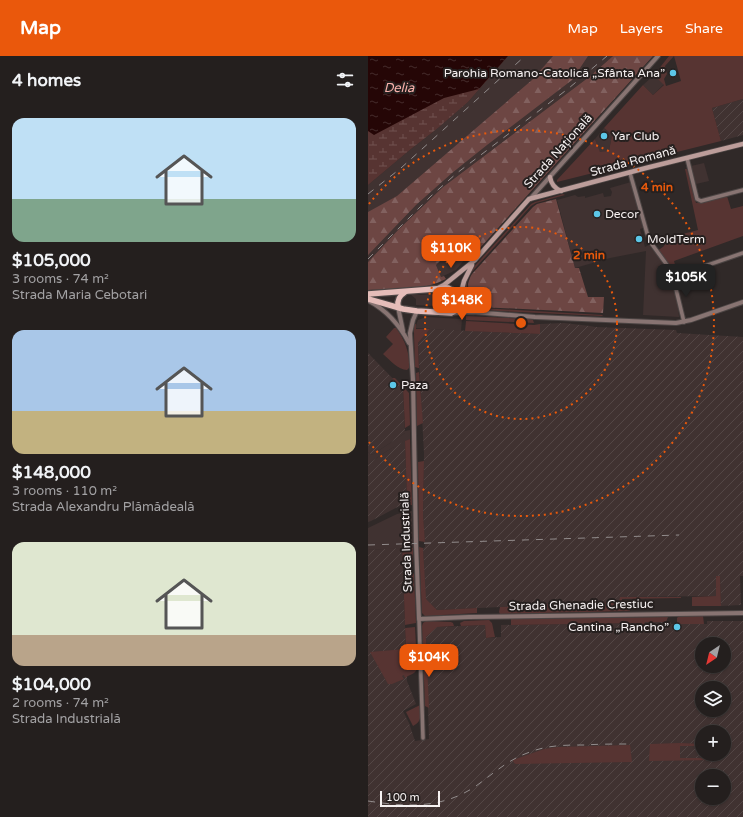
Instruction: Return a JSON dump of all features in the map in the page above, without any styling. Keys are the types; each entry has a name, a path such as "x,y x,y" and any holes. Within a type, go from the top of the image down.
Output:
{"main road":[{"name":"Strada Romană","path":"529,199 743,144"},
{"path":"550,177 552,184 561,191"},
{"name":"Strada Națională","path":"451,313 458,309 464,281 475,260 529,199"},
{"name":"Strada Națională","path":"435,289 444,285 475,260"},
{"name":"Strada Națională","path":"368,294 448,288 457,293 460,300"},
{"path":"398,307 398,298 405,292"},
{"path":"368,300 417,311 451,313"}],"street":[{"name":"Strada Națională","path":"529,199 658,56"},
{"path":"687,158 697,199 702,201 743,190"},
{"path":"630,173 651,243 667,265 673,277 684,322"},
{"path":"673,277 743,253"},
{"name":"Strada Industrială","path":"368,300 388,315 404,333"},
{"path":"460,300 473,312"},
{"path":"451,313 473,312 535,317 668,323 684,322 743,302"},
{"name":"Strada Industrială","path":"398,307 404,333 410,345"},
{"name":"Strada Industrială","path":"417,311 412,320 410,345 423,738"},
{"name":"Strada Ghenadie Crestiuc","path":"419,619 743,612"}],"shaded area":[{"path":"508,56 613,56 589,77 443,187 399,229 368,262 368,185 468,102"},
{"path":"654,75 664,84 653,95 643,85"},
{"path":"743,99 743,135 721,141 712,108"},
{"path":"604,128 612,135 609,151 600,153 595,139"},
{"path":"704,163 709,181 696,184 691,166"},
{"path":"631,182 643,228 640,229 645,247 649,245 663,262 671,275 678,305 679,317 643,315 646,251 610,258 575,268 557,200 575,195 578,197 585,196 585,198 603,193 604,197 611,196 612,192 610,188"},
{"path":"454,247 466,258 456,270 441,277 436,265"},
{"path":"445,293 455,296 456,303 453,307 416,305 416,299 410,294 420,295"},
{"path":"426,317 462,319 461,331 415,328 418,320"},
{"path":"564,323 595,327 676,330 677,333 743,337 743,576 740,576 741,605 721,606 720,576 716,577 716,596 620,597 620,602 543,604 543,606 437,610 425,599 423,548 425,547 423,514 424,453 418,343 430,329 539,334 540,324"},
{"path":"368,353 403,389 405,433 372,455 368,452"},
{"path":"410,430 410,439 387,451 368,464 368,452 372,455 405,433 405,431"},
{"path":"405,441 407,502 368,522 368,464"},
{"path":"412,511 413,548 368,550 368,528 397,514"},
{"path":"402,548 407,681 416,704 403,711 415,741 429,739 426,637 437,627 485,625 486,638 501,637 501,625 642,623 642,625 644,625 644,622 707,624 707,621 743,621 743,817 368,817 368,550"}],"green space":[{"name":"Delia","path":"368,56 508,56 468,102 368,185"},
{"path":"553,56 588,56 572,80 452,173 416,205 368,255 368,212 397,196 532,80"},
{"path":"613,56 653,56 470,259 466,258 454,247 436,265 441,277 444,276 446,279 428,286 368,290 368,262 399,229 443,187 589,77"},
{"path":"669,56 674,56 743,56 743,99 712,108 721,141 557,182 557,180 595,139 600,152 609,151 612,135 604,128 643,85 653,95 664,85 654,75","holes":["674,56 681,81 666,86 664,79 667,74 665,66"]},
{"path":"685,169 687,169 696,203 727,196 731,209 743,206 743,236 674,261 677,272 675,274 658,250 664,246 667,238 698,230"},
{"path":"563,194 565,195 536,203 531,206 470,274 467,284 469,295 472,302 481,308 603,315 479,310 476,308 469,300 466,289 465,283 469,272 531,204"},
{"path":"556,199 575,268 579,268 588,297 604,297 603,313 480,307 477,305 471,297 468,287 472,274 533,207 537,204"},
{"path":"466,316 531,319 534,323 466,320"},
{"path":"466,321 534,325 540,324 540,334 465,331"},
{"path":"414,324 416,324 416,329 430,329 418,343 419,368 415,367"},
{"path":"394,328 396,328 406,347 409,357 409,368 407,370 397,367 383,354 393,344 386,337"},
{"path":"419,372 423,423 417,426 416,373"},
{"path":"392,378 395,378 409,393 410,425 405,428 403,389"},
{"path":"410,439 412,505 404,506 403,504 407,501 405,441"},
{"path":"424,461 423,514 425,542 419,541 418,462"},
{"path":"419,547 423,548 426,599 437,610 477,608 477,613 425,616 422,613"},
{"path":"402,548 413,548 413,567 403,568"},
{"path":"403,572 412,572 414,574 416,623 405,625"},
{"path":"716,576 720,576 721,606 692,606 692,597 716,596"},
{"path":"620,597 681,598 622,599 622,609 629,609 630,611 500,614 499,612 500,607 619,602"},
{"path":"679,616 703,616 704,624 677,624 677,618"},
{"path":"668,617 666,622 645,622 644,625 642,625 642,623 511,625 511,619"},
{"path":"489,620 492,623 495,637 486,638 485,625 461,626 460,623 464,621"},
{"path":"426,621 451,622 454,626 437,627 426,637 429,708 425,706 422,626"},
{"path":"415,627 416,646 406,646 405,628"},
{"path":"417,648 416,671 405,678 404,675 402,676 404,679 388,684 370,652"},
{"path":"420,705 420,720 413,726 406,712"},
{"path":"650,744 695,744 695,746 680,746 680,758 695,758 695,760 649,761"},
{"path":"630,745 632,762 516,764 513,760 544,749 558,747"}],"water":[{"name":"Delia","path":"368,56 508,56 479,89 444,98 374,135 368,131"}],"railway":[{"path":"368,194 401,168 525,56"},
{"path":"368,259 431,196 457,173 569,88 607,56"},
{"path":"368,545 679,535"},
{"path":"368,801 410,805 437,802 450,799 463,793 476,786 508,762 537,750 564,745 630,744"},
{"path":"398,801 419,797"}],"place":[{"name":"Parohia Romano-Catolică „Sfânta Ana”","path":"673,73"},
{"name":"Yar Club","path":"604,136"},
{"name":"Decor","path":"597,214"},
{"name":"MoldTerm","path":"639,239"},
{"name":"Paza","path":"393,385"},
{"name":"Cantina „Rancho”","path":"677,627"}]}
